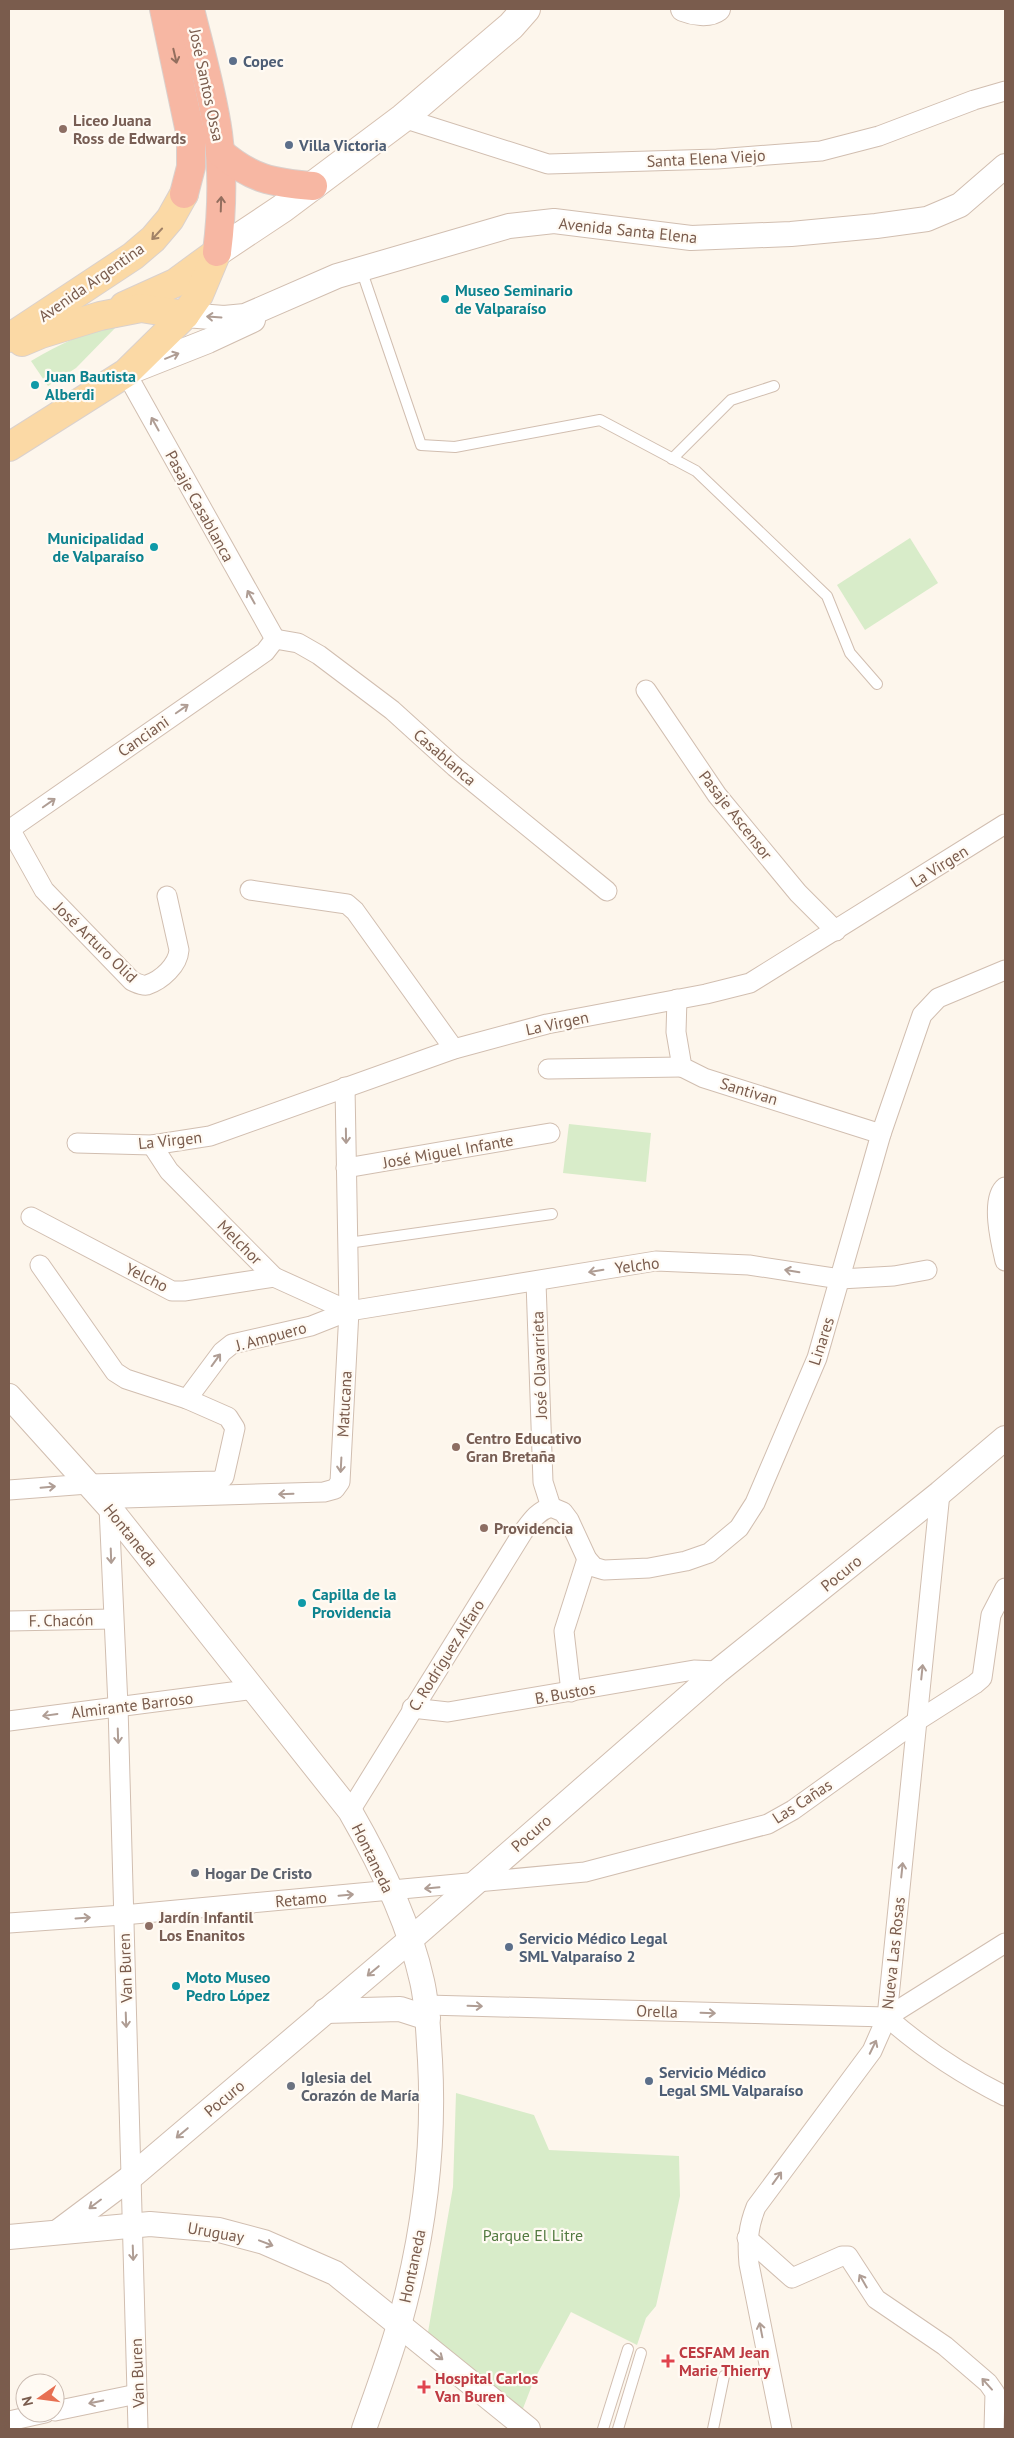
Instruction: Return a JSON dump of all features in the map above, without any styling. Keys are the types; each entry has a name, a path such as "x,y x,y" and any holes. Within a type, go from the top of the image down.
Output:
{"highway":[{"name":"José Santos Ossa","path":"164,9 191,137 191,167 184,194"},
{"name":"José Santos Ossa","path":"190,9 213,102 220,152 220,219 217,252"},
{"path":"220,152 243,170 259,178 289,184 313,186"}],"main road":[{"path":"100,316 175,283 313,186 404,118 510,26 526,9"},
{"name":"Avenida Argentina","path":"9,338 133,256 153,239 170,220 184,194"},
{"path":"9,447 126,373 185,315 199,295 217,252"},
{"path":"9,348 41,334 100,316 141,308 185,315"},
{"path":"100,316 128,315 134,317 143,328 138,346 126,373"}],"street":[{"path":"683,9 698,13 718,9"},
{"name":"Santa Elena Viejo","path":"404,118 548,164 717,159 821,151 879,136 974,100 1005,91"},
{"name":"Avenida Santa Elena","path":"185,315 224,318 245,316 337,276 509,226 554,221 691,238 790,234 927,219 960,206 1005,166"},
{"name":"Avenida Santa Elena","path":"126,373 246,324 276,304"},
{"name":"Pasaje Casablanca","path":"126,373 275,639"},
{"name":"Canciani","path":"10,830 265,652 275,639"},
{"name":"Casablanca","path":"275,639 298,643 319,655 385,704 455,767 607,891"},
{"name":"Pasaje Ascensor","path":"646,690 717,795 798,893 836,931"},
{"name":"La Virgen","path":"77,1144 152,1145 210,1136 454,1049 547,1024 750,983 1005,824"},
{"name":"José Arturo Olid","path":"10,830 44,890 132,981 140,984 147,985 174,967 178,959 168,896"},
{"path":"250,890 347,904 355,910 454,1049"},
{"name":"Linares","path":"586,1559 594,1567 604,1570 663,1566 709,1553 739,1528 755,1503 817,1358 882,1134 922,1015 938,998 1005,970"},
{"path":"548,1070 682,1067 676,1032 677,999"},
{"name":"Santivan","path":"682,1067 704,1078 882,1134"},
{"name":"Matucana","path":"109,1507 115,1500 124,1498 293,1494 335,1489 340,1482 349,1311 345,1087"},
{"name":"José Miguel Infante","path":"346,1168 550,1133"},
{"name":"Melchor","path":"152,1145 169,1171 274,1277 349,1311"},
{"path":"1005,1187 1001,1190 997,1213 1005,1260"},
{"name":"Yelcho","path":"30,1217 172,1290 184,1291 274,1277"},
{"name":"Yelcho","path":"349,1311 656,1261 749,1265 840,1279 894,1276 927,1270"},
{"path":"9,1490 88,1484 218,1481 224,1477 235,1428 228,1416 187,1399 146,1387 126,1379 115,1372 40,1265"},
{"name":"José Olavarrieta","path":"536,1282 544,1482 551,1507"},
{"name":"J. Ampuero","path":"187,1399 222,1352 232,1344 311,1326 349,1311"},
{"name":"Hontaneda","path":"9,1396 109,1507 350,1811 391,1891 410,1940 422,1980 427,2011 432,2101 430,2159 418,2239 399,2325 364,2429"},
{"name":"Pocuro","path":"59,2232 131,2177 410,1940 718,1671 940,1493 1005,1438"},
{"name":"Nueva Las Rosas","path":"782,2429 749,2264 747,2238 749,2224 756,2207 872,2051 886,2017 940,1493"},
{"name":"Van Buren","path":"109,1507 118,1706 138,2429"},
{"path":"551,1507 563,1512 569,1520 586,1559 564,1631 571,1692"},
{"name":"C. Rodríguez Alfaro","path":"350,1811 412,1708 523,1532 534,1517 542,1510 551,1507"},
{"name":"Las Cañas","path":"473,1884 585,1872 768,1824 793,1810 917,1721 982,1678 991,1614 1005,1588"},
{"name":"F. Chacón","path":"9,1622 113,1619"},
{"name":"B. Bustos","path":"412,1708 448,1712 694,1670 718,1671"},
{"name":"Almirante Barroso","path":"9,1721 255,1689"},
{"name":"Retamo","path":"9,1923 124,1915 473,1884"},
{"path":"1005,1943 886,2017 907,2035 978,2082 1005,2096"},
{"path":"325,2011 400,2009 427,2011"},
{"name":"Orella","path":"427,2011 886,2017"},
{"name":"Uruguay","path":"9,2237 132,2224 219,2230 264,2242 335,2273 528,2429"},
{"path":"747,2238 792,2278 842,2256 848,2256 876,2298 945,2346 988,2383 995,2393 994,2429"},
{"path":"65,2409 137,2394"}],"lane":[{"path":"361,269 421,445 455,447 600,420 696,471 827,596 850,653 877,684"},
{"path":"672,459 731,400 774,386"},
{"path":"348,1243 552,1214"},
{"path":"603,2429 628,2350"},
{"path":"618,2429 641,2353"},
{"path":"713,2429 724,2376"}],"green space":[{"path":"119,324 76,368 48,386 31,361 52,349 95,330"},
{"path":"910,538 938,583 865,630 837,585"},
{"path":"569,1124 651,1133 646,1182 563,1173"},
{"name":"Parque El Litre","path":"456,2093 534,2115 549,2150 679,2156 680,2196 664,2271 656,2306 646,2318 637,2345 571,2312 534,2380 522,2411 427,2338 453,2187"}],"place":[{"name":"Copec","path":"233,61"},
{"name":"Liceo Juana Ross de Edwards","path":"63,129"},
{"name":"Villa Victoria","path":"289,145"},
{"name":"Museo Seminario de Valparaíso","path":"445,299"},
{"name":"Juan Bautista Alberdi","path":"35,385"},
{"name":"Municipalidad de Valparaíso","path":"154,547"},
{"name":"Centro Educativo Gran Bretaña","path":"456,1447"},
{"name":"Providencia","path":"484,1528"},
{"name":"Capilla de la Providencia","path":"302,1603"},
{"name":"Hogar De Cristo","path":"195,1873"},
{"name":"Jardín Infantil Los Enanitos","path":"149,1926"},
{"name":"Servicio Médico Legal SML Valparaíso 2","path":"509,1947"},
{"name":"Moto Museo Pedro López","path":"176,1986"},
{"name":"Servicio Médico Legal SML Valparaíso","path":"649,2081"},
{"name":"Iglesia del Corazón de María","path":"291,2086"},
{"name":"CESFAM Jean Marie Thierry","path":"668,2361"},
{"name":"Hospital Carlos Van Buren","path":"424,2387"}]}
